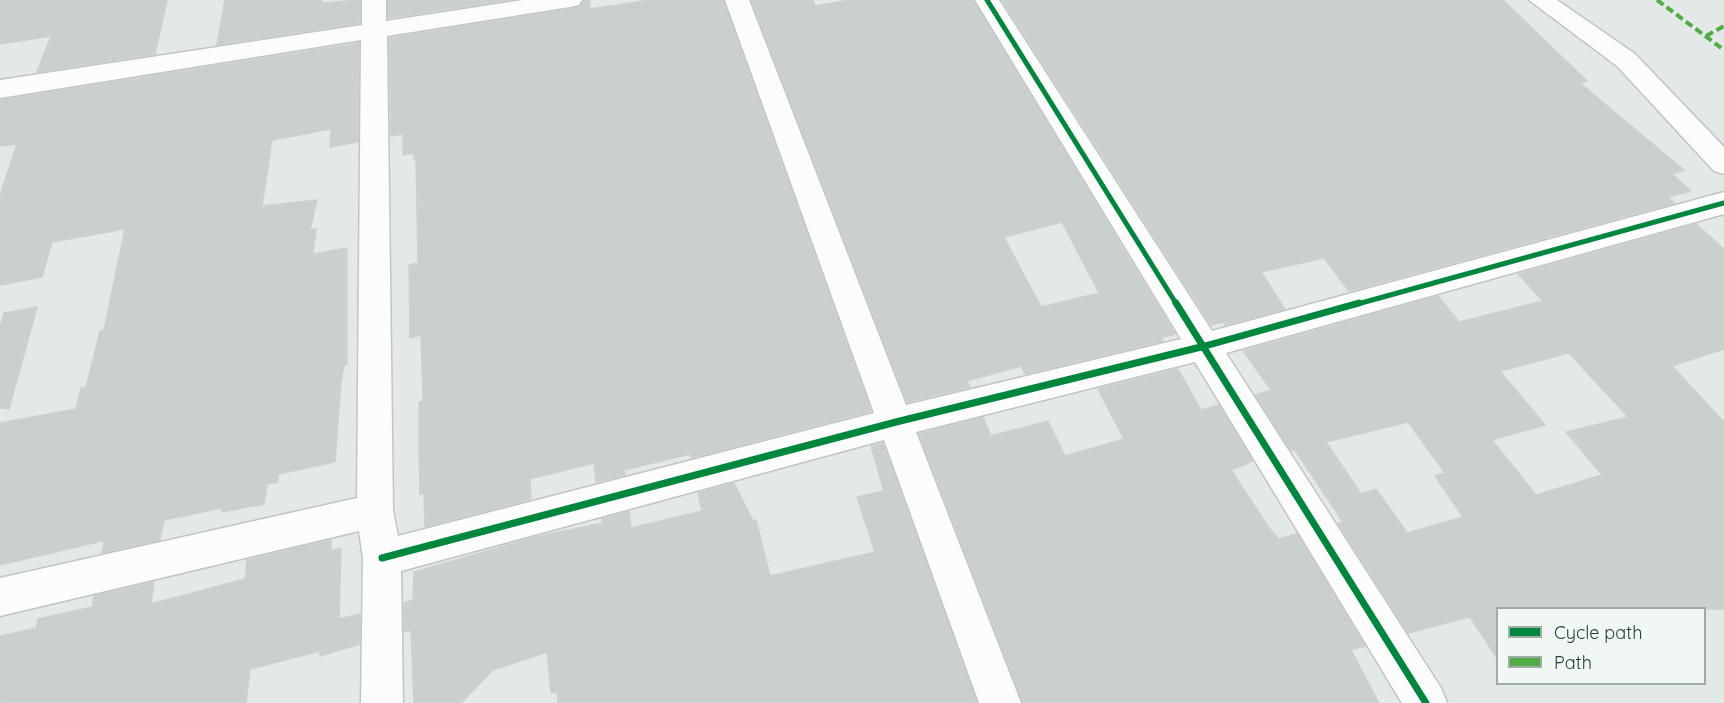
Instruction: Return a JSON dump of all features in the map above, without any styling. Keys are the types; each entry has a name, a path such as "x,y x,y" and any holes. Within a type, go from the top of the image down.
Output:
{"street":[{"path":"1,90 373,16 570,0"},
{"path":"737,0 1000,703"},
{"path":"987,0 1426,703"},
{"path":"1541,0 1626,60 1724,164"},
{"path":"373,16 375,512 382,558 382,703"},
{"path":"382,558 896,422 1205,346 1724,203"},
{"path":"0,597 375,512"}],"building":[{"path":"0,0 167,0 155,54 37,72 51,36 0,44"},
{"path":"225,0 322,0 322,3 360,0 360,23 217,45"},
{"path":"388,0 508,0 388,18"},
{"path":"584,0 590,0 590,9 650,0 723,0 871,411 691,458 690,454 624,470 625,475 596,482 594,463 530,479 531,499 425,527 424,493 420,494 419,450 419,402 423,401 421,335 410,338 409,265 418,263 416,159 414,160 414,153 403,155 403,134 391,136 389,38 570,9 579,7"},
{"path":"751,0 813,0 815,6 850,0 973,0 1175,334 1161,338 1163,341 1025,374 1021,366 967,381 970,387 907,402","holes":["1062,222 1099,293 1041,307 1004,237"]},
{"path":"1002,0 1503,0 1587,81 1580,83 1684,170 1672,174 1691,191 1668,197 1674,203 1349,291 1324,258 1261,272 1285,309 1225,325 1223,322 1211,325"},
{"path":"359,43 358,142 330,147 331,129 272,140 262,206 317,200 310,230 316,229 313,254 347,248 347,364 344,365 341,382 335,462 278,474 278,482 267,484 264,504 222,512 222,508 164,520 160,540 102,553 104,541 102,541 0,565 0,423 76,409 81,388 86,387 100,331 104,330 125,229 52,242 42,277 0,285 0,195 17,144 0,146 0,100"},
{"path":"1696,224 1724,249 1724,349 1672,366 1724,422 1724,609 1706,609 1706,607 1496,607 1496,656 1470,617 1408,633 1338,523 1343,522 1295,450 1291,451 1255,395 1271,390 1243,351 1438,296 1459,322 1543,301 1518,274","holes":["1569,353 1628,417 1566,432 1602,475 1536,495 1492,440 1545,425 1500,371","1408,422 1445,473 1435,476 1463,517 1407,533 1376,489 1361,494 1326,442"]},
{"path":"37,307 9,409 0,408 0,327 4,313"},
{"path":"1178,369 1201,410 1219,405 1253,461 1231,470 1269,528 1279,539 1297,534 1365,646 1351,650 1379,703 1023,703 919,434 983,417 991,436 1048,421 1065,456 1124,439 1098,389"},
{"path":"883,443 977,703 558,703 557,691 551,693 547,652 493,670 461,703 414,703 411,630 404,632 404,603 413,600 414,572 535,537 602,523 602,519 629,511 631,528 702,511 698,493 734,483 753,521 756,520 770,576 875,552 857,497 884,491 871,446"},
{"path":"331,540 331,551 341,548 339,619 360,614 360,644 320,656 320,651 250,669 246,703 0,703 0,636 36,628 38,619 92,607 94,596 154,582 151,604 245,579 247,560"}],"marked path":[{"path":"1657,0 1724,50"},
{"path":"1706,36 1724,26"}],"cycle path":[{"path":"987,0 1426,703"},
{"path":"382,558 896,422 1205,346 1724,203"}]}
